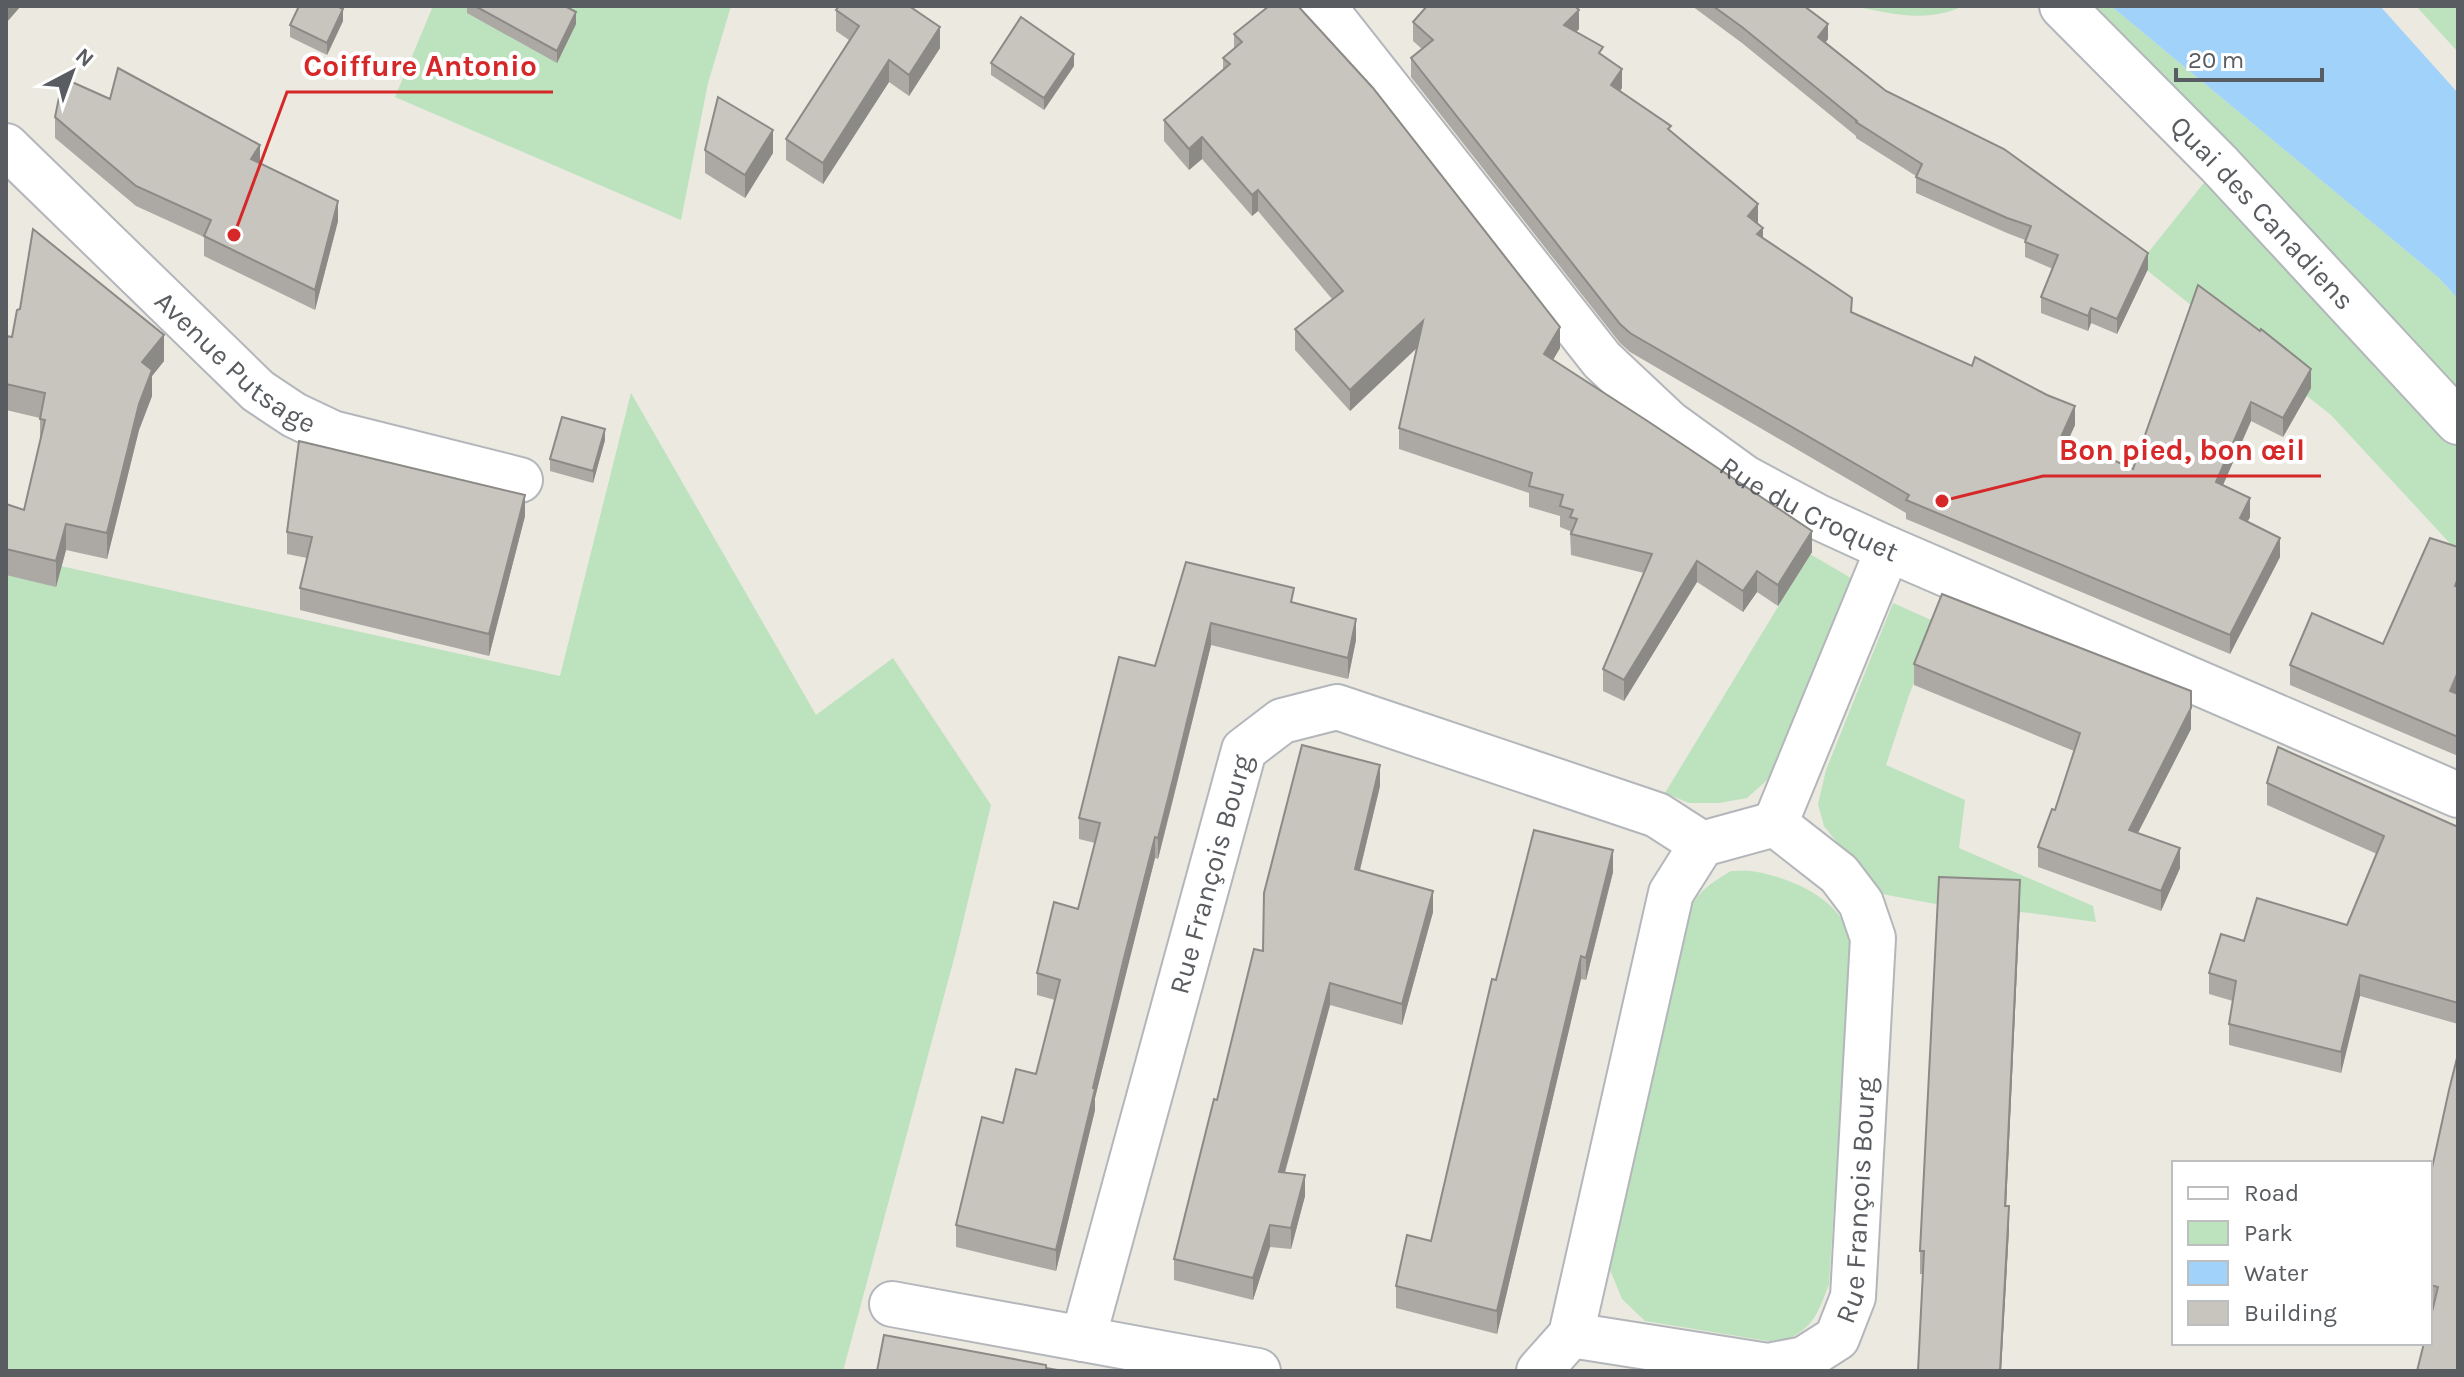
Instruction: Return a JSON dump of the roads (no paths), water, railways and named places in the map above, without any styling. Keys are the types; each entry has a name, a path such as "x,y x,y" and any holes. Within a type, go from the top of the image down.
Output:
{"street":[{"name":"Rue du Croquet","path":"1323,6 1602,360 1669,423 1745,478 1816,516 1888,549 2458,795"},
{"name":"Quai des Canadiens","path":"2062,6 2219,164 2458,422"},
{"name":"Avenue Putsage","path":"6,146 258,391 294,415 332,433 520,480"},
{"path":"1539,1371 1571,1335 1671,893 1702,844 1775,824 1888,549"},
{"name":"Rue François Bourg","path":"1083,1339 1244,750 1282,721 1337,707 1657,815 1702,844"},
{"name":"Rue François Bourg","path":"1571,1335 1768,1366 1804,1359 1837,1338 1853,1297 1873,938 1861,903 1839,874 1775,824"},
{"path":"892,1304 1258,1371"}],"water":[{"path":"2111,6 2380,6 2458,93 2458,299 2439,278"}],"place":[{"name":"Coiffure Antonio","path":"234,235"},
{"name":"Bon pied, bon œil","path":"1942,501"}]}
